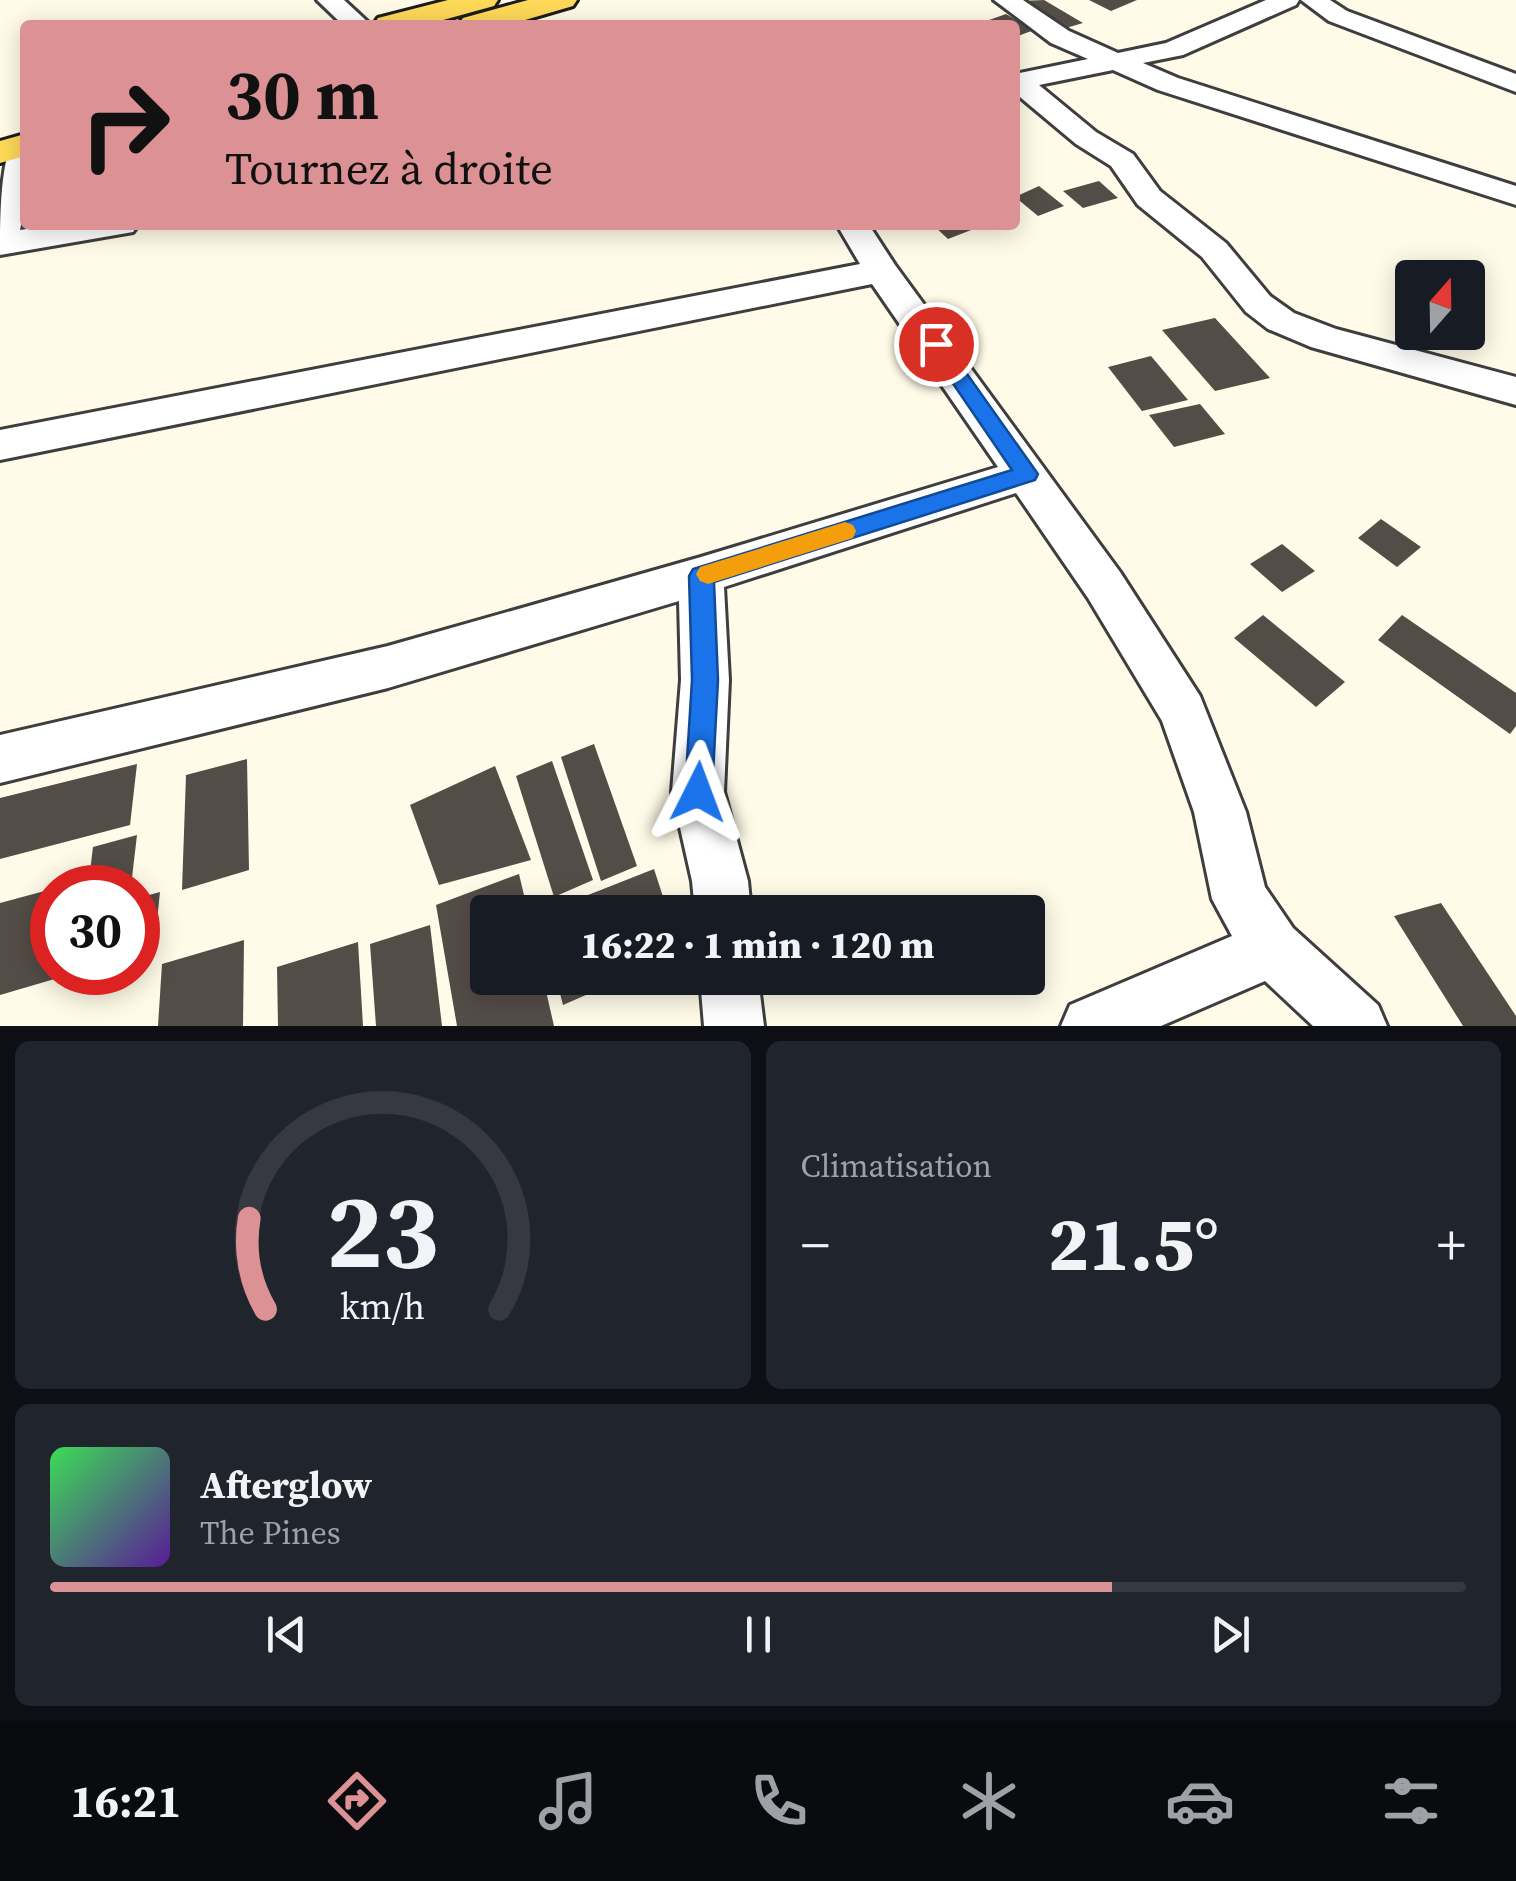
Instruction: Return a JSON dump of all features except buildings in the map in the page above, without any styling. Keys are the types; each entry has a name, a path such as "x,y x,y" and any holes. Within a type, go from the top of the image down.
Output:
{"main road":[{"path":"408,20 483,0"},
{"path":"492,20 562,0"}],"street":[{"path":"329,0 352,20"},
{"path":"1006,0 1060,37 1168,84 1516,196"},
{"path":"1020,81 1174,49 1287,0"},
{"path":"1313,0 1338,16 1516,84"},
{"path":"1168,84 1174,49"},
{"path":"1020,85 1086,138 1122,160 1149,198 1214,250 1258,304 1281,321 1324,338 1516,391"},
{"path":"15,140 0,244 90,230"},
{"path":"856,230 1104,586 1183,712 1220,812 1240,899 1273,948 1357,1026"},
{"path":"0,445 882,271"},
{"path":"0,759 388,667 701,576 1027,474"},
{"path":"701,576 705,680 698,792 721,895"},
{"path":"1091,1026 1273,948"},
{"path":"731,995 734,1026"}],"slow traffic":[{"path":"708,574 845,531"}],"route":[{"path":"698,792 705,680 701,576 1027,474 936,344"}]}
